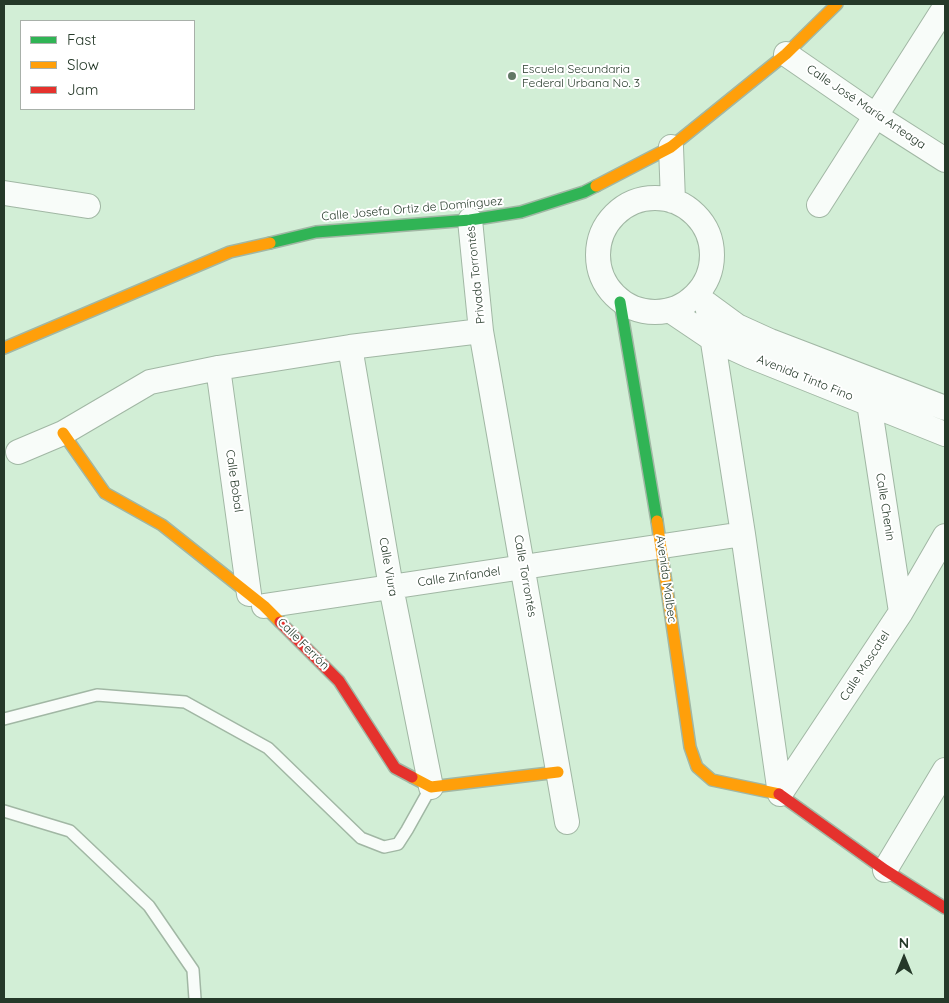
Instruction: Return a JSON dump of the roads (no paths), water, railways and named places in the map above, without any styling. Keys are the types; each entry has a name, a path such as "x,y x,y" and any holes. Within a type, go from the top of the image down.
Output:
{"street":[{"name":"Calle Josefa Ortiz de Domínguez","path":"4,348 230,252 316,232 470,220 521,212 584,192 671,146 786,54 837,4"},
{"path":"819,205 945,7"},
{"name":"Calle José María Arteaga","path":"786,54 876,116 945,160"},
{"path":"671,146 673,201"},
{"path":"4,193 88,206"},
{"path":"702,300 671,311 654,314 636,310 620,302 605,285 597,263 599,241 609,220 626,205 648,198 661,198 673,201 688,208 700,219 708,234 713,250 712,266 702,300 712,338 743,534 780,794"},
{"name":"Privada Torrontés","path":"470,220 481,331"},
{"name":"Avenida Tinto Fino","path":"702,300 736,326 745,330 945,408"},
{"name":"Avenida Malbec","path":"620,302 661,547 690,747 697,767 712,780 780,794 885,870 945,908"},
{"name":"Avenida Tinto Fino","path":"671,311 712,338 750,356 945,434"},
{"path":"18,452 62,433 150,382 218,368 350,347 481,331"},
{"name":"Calle Torrontés","path":"481,331 567,822"},
{"name":"Calle Viura","path":"350,347 391,587 431,787"},
{"name":"Calle Bobal","path":"218,368 257,600"},
{"name":"Calle Chenin","path":"869,403 901,612"},
{"name":"Calle Ferrón","path":"62,433 105,493 162,525 257,600 340,681 395,768 431,787"},
{"name":"Calle Zinfandel","path":"257,600 391,587 743,534"},
{"name":"Calle Moscatel","path":"780,794 901,612 945,536"},
{"path":"885,870 945,770"},
{"path":"431,787 558,772"}],"lane":[{"path":"4,719 97,695 185,702 268,748 361,838 384,847 398,844 408,830 431,787"},
{"path":"4,811 70,831 149,906 193,970 196,999"}],"place":[{"name":"Escuela Secundaria Federal Urbana No. 3","path":"512,76"}]}
